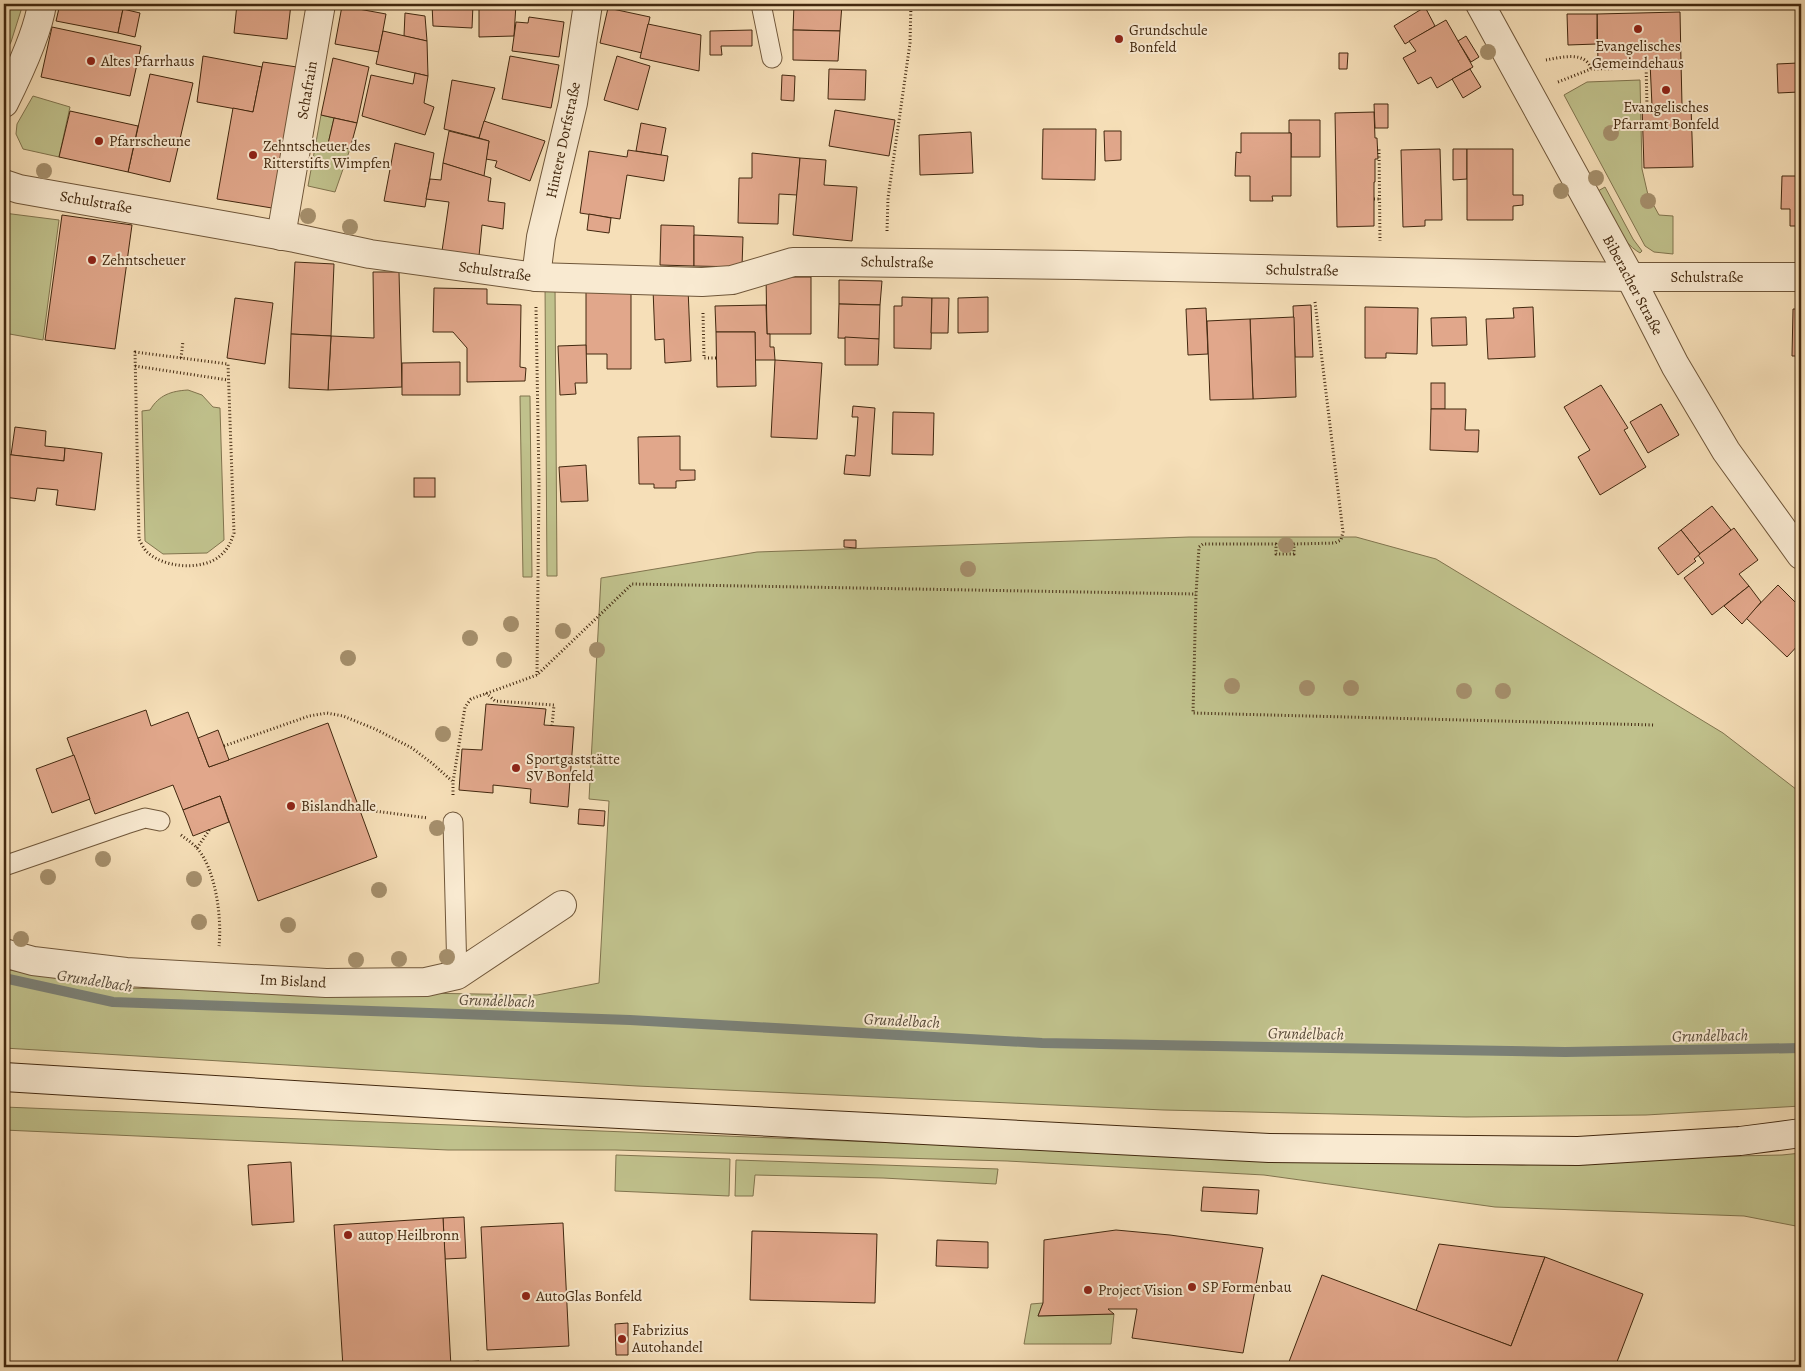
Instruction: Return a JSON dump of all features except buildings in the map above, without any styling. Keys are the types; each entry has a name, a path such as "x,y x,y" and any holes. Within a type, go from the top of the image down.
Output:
{"street":[{"path":"4,103 24,57 41,12 42,4"},
{"name":"Schafrain","path":"281,236 321,4"},
{"name":"Hintere Dorfstraße","path":"536,277 541,238 573,103 588,4"},
{"name":"Biberacher Straße","path":"1480,4 1630,277 1675,365 1726,451 1801,555"},
{"name":"Schulstraße","path":"4,184 27,190 370,254 536,277 702,282 732,280 793,262 886,262 1630,277 1801,277"},
{"name":"Im Bisland","path":"4,953 34,961 126,972 326,983 426,982 457,975 562,905"},
{"path":"4,1077 543,1110 1269,1148 1578,1151 1740,1141 1801,1132"}],"lane":[{"path":"761,4 772,58"},
{"path":"4,866 145,818 160,821"},
{"path":"453,822 457,975"}],"path":[{"path":"886,262 888,198 910,43 911,4"},
{"path":"1517,72 1547,60 1574,57 1582,57 1589,62 1591,69"},
{"path":"1646,62 1647,106"},
{"path":"1563,80 1591,69 1646,68"},
{"path":"1377,148 1379,148 1380,245"},
{"path":"1374,199 1380,199"},
{"path":"536,277 539,484 538,675"},
{"path":"702,282 704,358 716,358"},
{"path":"1314,294 1343,532 1341,540 1335,543 1294,544 1294,554 1276,554 1276,544 1203,544 1198,548 1193,713 1654,725"},
{"path":"181,358 183,341"},
{"path":"135,352 228,364 234,533 229,546 219,557 203,564 173,564 157,559 146,552 139,539 135,366 135,352"},
{"path":"135,366 228,380"},
{"path":"360,809 453,822 453,782 465,707 471,699 538,675 632,584 1196,594"},
{"path":"486,693 495,701 554,706 552,726"},
{"path":"224,746 309,716 326,713 342,716 375,729 412,748 453,782"},
{"path":"160,821 197,848 206,864 218,899 221,934 216,977"},
{"path":"197,848 210,829"}],"green space":[{"path":"4,4 23,4 11,42 4,55"},
{"path":"1640,80 1642,169 1648,195 1659,215 1673,216 1673,254 1654,252 1645,246 1564,95 1587,82"},
{"path":"33,96 70,107 59,157 23,149 16,134 17,124"},
{"path":"321,115 334,118 328,144 350,149 335,192 308,186"},
{"path":"1605,187 1633,239 1642,251 1640,253 1626,241 1610,216 1598,191"},
{"path":"4,213 59,220 43,340 4,333"},
{"path":"555,284 557,576 547,576 545,285"},
{"path":"188,390 202,395 213,407 220,408 224,540 207,553 163,554 145,541 142,411 150,410 161,397 176,391"},
{"path":"520,396 530,396 532,577 523,577"},
{"path":"1189,537 1356,537 1436,559 1723,733 1801,793 1801,1106 1646,1115 1466,1117 1164,1110 637,1086 4,1048 4,969 116,988 537,995 599,983 609,801 589,799 601,578 757,552"},
{"path":"4,1107 1272,1158 1522,1165 1645,1158 1801,1153 1801,1227 1744,1216 1495,1207 1264,1175 1007,1161 615,1150 448,1150 4,1130"},
{"path":"616,1155 730,1159 729,1196 615,1191"},
{"path":"736,1160 998,1169 996,1184 883,1178 755,1175 753,1196 735,1196"},
{"path":"1043,1303 1038,1316 1114,1314 1111,1344 1024,1344 1031,1304"}],"waterway":[{"name":"Grundelbach","path":"4,978 113,1002 630,1020 1042,1043 1565,1052 1801,1048"}],"place":[{"name":"Evangelisches Gemeindehaus","path":"1638,29"},
{"name":"Grundschule Bonfeld","path":"1119,39"},
{"name":"Altes Pfarrhaus","path":"91,61"},
{"name":"Evangelisches Pfarramt Bonfeld","path":"1666,90"},
{"name":"Pfarrscheune","path":"99,141"},
{"name":"Zehntscheuer des Ritterstifts Wimpfen","path":"253,155"},
{"name":"Zehntscheuer","path":"92,260"},
{"name":"Sportgaststätte SV Bonfeld","path":"516,768"},
{"name":"Bislandhalle","path":"291,806"},
{"name":"autop Heilbronn","path":"348,1235"},
{"name":"SP Formenbau","path":"1192,1287"},
{"name":"Project Vision","path":"1088,1290"},
{"name":"AutoGlas Bonfeld","path":"526,1296"},
{"name":"Fabrizius Autohandel","path":"622,1339"}]}
